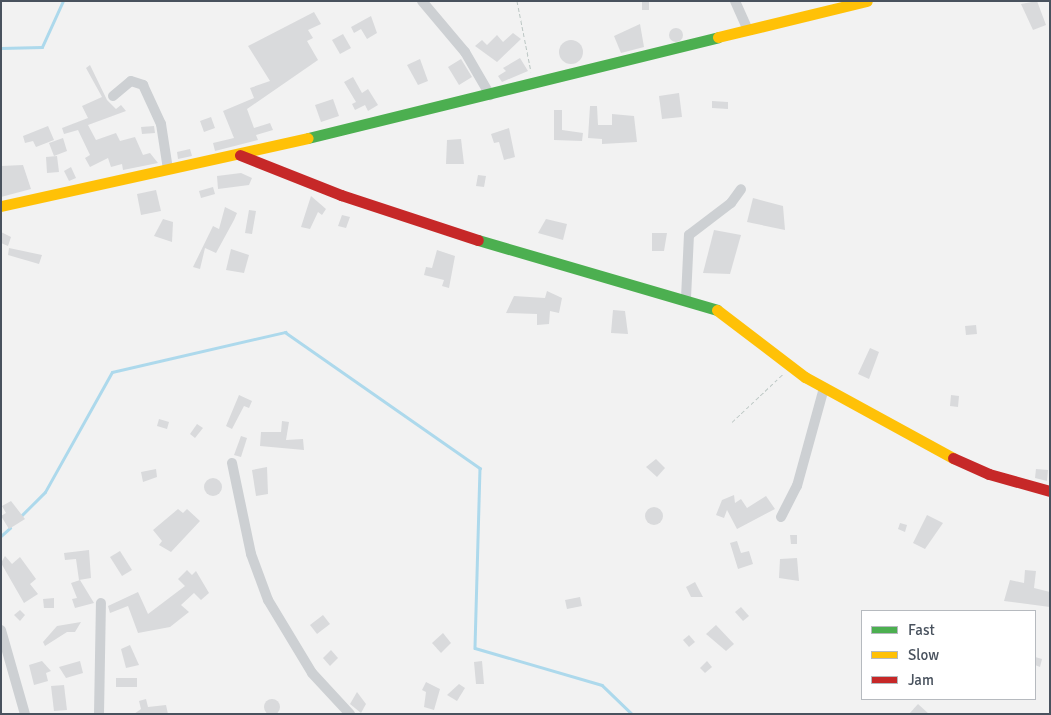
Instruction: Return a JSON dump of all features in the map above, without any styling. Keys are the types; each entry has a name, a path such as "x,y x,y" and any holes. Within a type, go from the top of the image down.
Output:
{"street":[{"path":"422,1 464,52 490,95"},
{"path":"735,1 747,28"},
{"path":"1,206 240,155 532,85 747,28 867,1"},
{"path":"113,96 132,81 143,85 161,124 168,169"},
{"path":"240,155 341,195 536,259 686,298 729,317 790,366 824,388 962,464 1050,491"},
{"path":"686,298 689,235 731,203 742,189"},
{"path":"781,517 797,486 824,388"},
{"path":"232,463 250,554 268,600 312,673 350,714"},
{"path":"99,714 101,603"},
{"path":"1,630 25,714"}],"path":[{"path":"517,1 532,85"},
{"path":"732,422 790,366"}],"building":[{"path":"642,1 649,1 649,10 642,10"},
{"path":"1037,1 1046,25 1033,30 1021,4"},
{"path":"314,12 321,24 308,30 313,38 307,41 318,60 247,109 254,128 270,123 273,130 256,135 258,140 215,151 213,143 234,138 223,111 254,98 250,88 270,81 248,46"},
{"path":"371,16 377,33 367,39 361,29 354,33 351,27"},
{"path":"640,24 644,47 621,53 614,36"},
{"path":"676,28 681,30 683,35 681,40 676,42 671,40 669,35 671,30"},
{"path":"513,33 521,39 497,62 475,46 482,40 487,45 497,35 503,42"},
{"path":"343,34 351,48 340,54 332,40"},
{"path":"571,40 576,41 582,47 582,57 576,63 571,64 566,63 560,57 559,52 560,47 566,41"},
{"path":"520,58 528,71 502,82 498,76 506,71 503,68"},
{"path":"420,59 428,81 418,85 407,65"},
{"path":"461,59 472,77 459,85 448,67"},
{"path":"90,65 107,100 116,109 121,105 126,111 88,125 96,140 116,133 120,141 135,137 143,155 150,153 158,163 123,170 122,164 111,167 108,158 90,167 85,158 90,155 78,130 64,134 62,128 88,118 82,106 102,97 86,68"},
{"path":"353,77 362,93 368,89 378,105 368,111 365,105 355,110 352,104 356,102 344,82"},
{"path":"679,93 682,117 662,119 659,96"},
{"path":"333,99 339,116 321,122 315,105"},
{"path":"712,101 728,102 728,109 712,108"},
{"path":"590,106 597,106 598,125 612,125 612,114 634,116 637,142 602,144 602,139 588,138"},
{"path":"554,110 562,110 562,130 583,133 582,141 554,140"},
{"path":"211,117 215,128 204,132 200,121"},
{"path":"48,126 54,140 36,147 33,141 25,143 23,136"},
{"path":"154,126 155,133 142,134 141,127"},
{"path":"509,128 515,157 504,160 499,142 494,143 491,134"},
{"path":"63,138 67,151 54,156 49,143"},
{"path":"461,139 464,164 446,164 447,140"},
{"path":"190,149 192,156 178,159 177,152"},
{"path":"57,156 59,172 47,173 46,157"},
{"path":"23,165 31,189 1,197 1,166"},
{"path":"71,167 76,178 69,181 64,171"},
{"path":"241,173 252,178 249,185 218,189 217,176"},
{"path":"478,175 486,176 484,187 476,186"},
{"path":"213,187 215,194 201,198 199,191"},
{"path":"156,190 161,211 141,215 137,194"},
{"path":"311,196 326,209 322,215 318,212 310,229 301,227"},
{"path":"753,198 783,206 785,230 747,222"},
{"path":"225,207 237,213 234,220 216,253 205,248 200,269 193,267 213,226 219,229"},
{"path":"249,210 256,211 252,234 245,233"},
{"path":"342,215 350,217 346,228 338,226"},
{"path":"163,219 173,222 172,242 154,236"},
{"path":"546,219 567,224 563,240 538,233"},
{"path":"714,230 741,235 730,274 703,273"},
{"path":"1,232 11,237 8,246 1,243"},
{"path":"652,233 667,233 664,251 652,251"},
{"path":"9,248 42,255 39,264 8,255"},
{"path":"231,249 249,255 244,273 226,270"},
{"path":"437,250 455,256 449,288 442,286 444,280 424,275 426,267 432,268"},
{"path":"547,291 562,298 559,313 550,311 549,324 537,325 537,314 506,313 514,296 545,298"},
{"path":"613,310 625,311 628,334 611,333"},
{"path":"976,325 977,334 966,335 965,326"},
{"path":"870,348 879,352 869,379 858,374"},
{"path":"239,395 252,401 249,408 244,406 232,429 226,426"},
{"path":"951,395 959,396 958,407 950,406"},
{"path":"159,419 169,422 167,429 157,426"},
{"path":"282,421 289,422 286,440 303,439 304,450 260,446 261,432 281,432"},
{"path":"197,424 203,428 195,438 190,434"},
{"path":"241,436 247,438 241,457 234,455"},
{"path":"656,459 665,468 657,477 646,467"},
{"path":"267,467 268,494 256,496 252,470"},
{"path":"156,469 157,477 143,482 141,472"},
{"path":"1036,469 1048,470 1047,481 1035,478"},
{"path":"209,478 217,478 222,483 220,494 209,496 204,491 204,483"},
{"path":"734,495 735,503 741,499 747,508 766,496 775,509 737,529 727,510 724,518 716,515 722,500"},
{"path":"11,501 25,519 9,529 1,516 6,513 2,506"},
{"path":"654,507 660,510 663,516 660,522 654,525 648,522 645,516 648,510"},
{"path":"178,509 183,513 187,509 200,521 171,552 159,545 162,541 153,530"},
{"path":"927,515 943,523 925,549 913,543"},
{"path":"900,523 907,525 905,532 898,529"},
{"path":"790,535 797,535 797,544 791,544"},
{"path":"737,541 741,553 749,551 753,564 738,569 730,543"},
{"path":"89,550 91,578 79,580 76,559 65,560 64,553"},
{"path":"120,551 132,570 122,576 110,557"},
{"path":"5,556 12,564 20,557 36,579 30,584 38,594 24,603 1,563"},
{"path":"797,558 799,581 779,578 780,559"},
{"path":"187,570 192,575 196,571 209,593 201,600 194,593 181,605 189,612 170,627 138,633 128,606 110,613 108,606 138,592 148,614 185,586 178,579"},
{"path":"1025,570 1036,571 1034,588 1050,592 1050,607 1004,601 1010,580 1024,583"},
{"path":"80,580 94,603 75,608 72,599 77,598 71,583"},
{"path":"695,582 703,597 691,597 686,587"},
{"path":"580,597 582,606 567,609 565,600"},
{"path":"54,598 54,608 44,608 43,599"},
{"path":"741,607 749,616 743,621 735,612"},
{"path":"20,610 25,615 20,621 14,615"},
{"path":"323,615 330,624 317,634 310,625"},
{"path":"81,622 75,632 67,632 45,646 43,642 57,626"},
{"path":"716,625 734,644 726,651 706,634"},
{"path":"443,633 451,643 441,653 432,643"},
{"path":"689,635 695,642 689,647 683,640"},
{"path":"130,645 139,665 126,668 121,649"},
{"path":"331,650 338,658 330,666 323,658"},
{"path":"1036,657 1042,659 1040,667 1036,665"},
{"path":"42,661 51,671 46,673 48,681 34,685 29,665"},
{"path":"80,661 83,673 66,678 59,667"},
{"path":"482,661 484,684 476,684 474,662"},
{"path":"707,661 712,667 705,673 700,668"},
{"path":"116,678 137,678 137,687 116,687"},
{"path":"426,682 440,689 434,710 424,707 426,692 422,690"},
{"path":"459,684 465,688 457,701 447,695"},
{"path":"64,685 67,710 54,711 51,686"},
{"path":"357,692 366,704 361,713 350,704"},
{"path":"146,699 148,707 166,705 168,714 134,714 141,709 139,701"},
{"path":"272,699 278,701 280,707 278,713 272,715 266,713 264,707 266,701"},
{"path":"918,704 929,714 909,714"}],"waterway":[{"path":"1,48 42,47 63,1"},
{"path":"20,517 45,492 112,372 285,332 480,468 475,648 602,685 632,714"},
{"path":"1,536 10,528"}],"traffic: fast":[{"path":"308,138 718,37"},
{"path":"478,240 717,310"}],"traffic: slow":[{"path":"718,37 867,1"},
{"path":"1,206 308,138"},
{"path":"717,310 805,377 953,458"}],"traffic: jam":[{"path":"240,155 341,195 478,240"},
{"path":"953,458 989,474 1050,491"}]}
